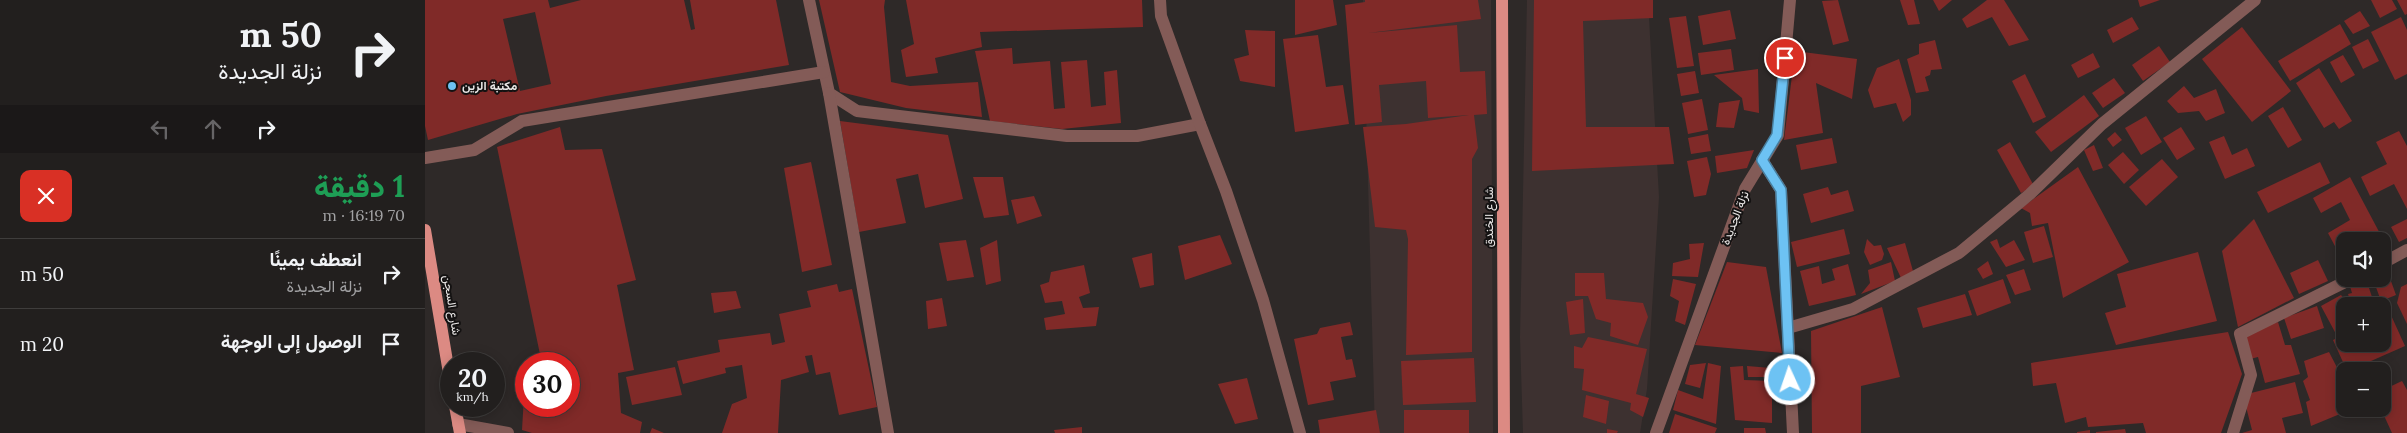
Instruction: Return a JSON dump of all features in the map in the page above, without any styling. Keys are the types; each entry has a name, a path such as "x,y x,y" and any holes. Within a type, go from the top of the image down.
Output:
{"main road":[{"name":"شارع الخندق","path":"1502,0 1504,433"},
{"name":"شارع السجن","path":"425,230 445,352"}],"street":[{"path":"809,0 829,94 889,433"},
{"path":"1160,0 1161,16 1199,124 1226,191 1263,300 1300,433"},
{"name":"نزلة الجديدة","path":"1656,433 1745,189 1777,135 1790,0"},
{"path":"1788,328 1853,309 1959,253 2030,194 2102,124 2255,0"},
{"path":"425,158 474,150 522,121 824,72"},
{"path":"829,94 857,110 1067,136 1137,136 1199,124"},
{"path":"1762,160 1781,190 1793,433"},
{"path":"2391,259 2407,250"},
{"path":"2233,433 2251,375 2240,334 2336,286"},
{"path":"459,428 508,433"}],"shaded area":[{"path":"1363,0 1491,0 1493,433 1375,433"},
{"path":"1527,0 1648,0 1659,197 1647,389 1640,433 1523,433 1520,338"}],"building":[{"path":"425,0 548,0 550,8 581,0 684,0 691,30 695,29 690,0 776,0 789,65 606,96 517,114 428,140 425,126","holes":["535,12 551,84 520,91 503,19"]},
{"path":"819,0 885,0 884,7 891,82 910,86 978,82 982,117 906,108 840,92"},
{"path":"906,0 1142,0 1143,27 980,32 982,47 935,58 938,73 906,77 901,50 914,44"},
{"path":"1295,0 1333,0 1337,25 1295,35"},
{"path":"1365,0 1478,0 1481,19 1368,33 1457,25 1460,72 1485,71 1487,114 1474,115 1478,148 1472,159 1472,352 1406,355 1408,239 1406,230 1375,227 1363,127 1406,124 1469,115 1428,118 1426,81 1379,85 1382,122 1355,125 1345,5 1365,2"},
{"path":"1534,0 1653,0 1653,18 1583,21 1586,127 1669,127 1674,164 1532,171"},
{"path":"1838,0 1849,41 1833,45 1822,1"},
{"path":"1900,0 1914,0 1920,24 1908,25"},
{"path":"1933,0 1952,0 1939,11"},
{"path":"1987,0 2004,0 2029,40 2009,46 1992,17 1967,28 1962,19"},
{"path":"2138,0 2160,0 2140,7"},
{"path":"2371,0 2392,0 2397,9 2380,18"},
{"path":"2397,0 2407,0 2407,14 2405,15"},
{"path":"1730,10 1736,39 1703,45 1698,16"},
{"path":"2360,11 2370,26 2353,34 2344,21"},
{"path":"1686,16 1694,66 1677,68 1669,18"},
{"path":"2132,17 2139,29 2113,43 2107,30"},
{"path":"2401,17 2407,30 2407,74 2395,80 2371,32"},
{"path":"2340,24 2351,44 2290,81 2278,61"},
{"path":"2242,27 2291,91 2252,122 2202,59"},
{"path":"1245,30 1275,31 1275,87 1240,81 1234,59 1249,55"},
{"path":"1318,35 1326,87 1343,85 1349,124 1295,132 1283,39"},
{"path":"2368,39 2379,61 2363,69 2352,47"},
{"path":"1935,40 1942,69 1931,70 1930,75 1925,77 1929,91 1916,93 1907,59 1919,54 1919,44"},
{"path":"2159,46 2170,62 2143,81 2132,65"},
{"path":"1012,48 1013,64 1050,61 1054,109 1065,108 1061,62 1087,60 1091,107 1106,105 1104,72 1117,70 1121,123 1062,129 990,121 975,51"},
{"path":"1731,49 1734,70 1701,75 1698,53"},
{"path":"1795,51 1857,59 1852,99 1816,83 1823,133 1784,140"},
{"path":"2093,53 2100,67 2078,78 2071,65"},
{"path":"2343,55 2355,75 2341,83 2330,62"},
{"path":"1899,59 1911,100 1911,115 1903,122 1896,103 1874,108 1868,90 1877,68"},
{"path":"2319,68 2352,121 2339,129 2334,122 2324,128 2296,83"},
{"path":"1758,69 1759,113 1744,110 1742,98 1714,75"},
{"path":"1695,71 1699,93 1681,96 1677,74"},
{"path":"2025,74 2046,117 2033,123 2012,81"},
{"path":"2114,78 2125,93 2103,108 2092,93"},
{"path":"2184,86 2194,98 2216,89 2225,113 2206,121 2199,111 2178,113 2167,101"},
{"path":"2084,95 2099,116 2051,152 2035,132"},
{"path":"1702,99 1708,130 1688,134 1682,103"},
{"path":"1740,100 1734,128 1716,127 1719,103"},
{"path":"2283,107 2302,140 2288,148 2268,116"},
{"path":"2146,116 2162,142 2141,155 2125,128"},
{"path":"840,121 948,135 963,199 925,208 918,174 896,179 906,223 859,232"},
{"path":"560,127 565,150 602,149 636,280 617,285 634,370 618,373 621,413 642,422 640,433 532,433 522,430 523,417 580,417 580,352 540,352 497,147"},
{"path":"2181,127 2195,149 2177,160 2163,138"},
{"path":"2399,131 2407,146 2407,209 2394,184 2370,196 2361,177 2387,164 2376,142"},
{"path":"2115,132 2122,140 2113,147 2107,139"},
{"path":"1708,134 1711,151 1691,154 1688,138"},
{"path":"2224,136 2232,155 2247,148 2255,166 2225,179 2209,142"},
{"path":"1832,138 1837,163 1801,170 1796,145"},
{"path":"2010,142 2034,186 2021,193 1997,150"},
{"path":"2094,145 2103,168 2093,171 2084,150"},
{"path":"1754,150 1747,168 1717,173 1715,156"},
{"path":"2123,152 2139,170 2124,184 2108,165"},
{"path":"1707,157 1711,174 1706,195 1694,197 1687,161"},
{"path":"2162,159 2178,177 2146,206 2129,187"},
{"path":"811,162 832,265 802,272 784,168"},
{"path":"2320,162 2330,183 2268,213 2257,192"},
{"path":"2078,167 2129,262 2063,298 2048,223 2032,226 2030,213 2021,208"},
{"path":"973,177 1003,177 1009,215 984,218"},
{"path":"2350,177 2379,232 2336,232 2336,248 2328,233 2350,220 2341,202 2321,213 2313,198"},
{"path":"1828,187 1831,195 1848,190 1854,211 1811,223 1803,194"},
{"path":"1034,196 1042,216 1017,224 1011,200"},
{"path":"2254,219 2294,298 2238,327 2222,251"},
{"path":"2407,219 2407,238 2399,242 2391,227"},
{"path":"2044,226 2053,257 2033,263 2024,232"},
{"path":"1844,229 1850,254 1797,267 1791,242"},
{"path":"1220,235 1232,264 1185,280 1178,246"},
{"path":"1867,239 1874,246 1881,245 1884,254 1882,260 1870,265 1864,252"},
{"path":"1997,239 2000,248 2014,240 2025,260 2006,267 1990,242"},
{"path":"966,240 974,277 947,281 939,243"},
{"path":"997,240 1001,281 986,285 980,248"},
{"path":"1704,243 1698,277 1672,276 1673,263 1690,259 1689,244"},
{"path":"1905,243 1913,271 1901,278 1887,248"},
{"path":"2198,252 2217,321 2116,345 2105,313 2126,307 2117,274"},
{"path":"1152,253 1154,285 1140,288 1132,258"},
{"path":"2318,260 2328,281 2299,294 2290,273"},
{"path":"1988,261 1993,274 1983,279 1977,269"},
{"path":"1727,262 1766,267 1782,353 1695,345"},
{"path":"1891,262 1895,281 1861,294 1870,283 1868,270"},
{"path":"1848,264 1856,295 1809,306 1800,271 1819,266 1822,284 1835,280 1832,269"},
{"path":"1084,265 1090,293 1079,297 1083,308 1099,307 1096,326 1046,330 1044,318 1065,314 1062,301 1045,303 1040,285 1049,282 1051,272"},
{"path":"2024,269 2031,290 2015,295 2006,275"},
{"path":"1575,273 1604,273 1606,299 1643,303 1648,317 1638,345 1610,336 1611,323 1596,319 1588,296 1575,296"},
{"path":"1673,279 1696,284 1685,325 1675,321 1679,301 1670,296"},
{"path":"2003,279 2011,303 1977,316 1968,291"},
{"path":"2391,281 2396,295 2380,297 2376,287 2391,287"},
{"path":"837,284 839,292 852,289 877,407 839,415 830,372 816,375 812,355 805,356 809,372 781,380 778,433 722,433 732,404 747,398 742,365 725,368 726,373 683,384 677,361 720,352 718,340 770,333 772,345 785,342 779,314 811,307 807,291"},
{"path":"2407,284 2407,324 2397,303 2401,287"},
{"path":"2350,287 2369,287 2372,297 2349,297 2348,294 2352,293"},
{"path":"736,291 741,308 714,313 711,293"},
{"path":"1965,294 1972,315 1923,328 1917,308"},
{"path":"942,298 947,326 928,329 926,301"},
{"path":"2336,298 2336,334 2321,306"},
{"path":"1583,299 1585,333 1570,335 1566,302"},
{"path":"2317,306 2324,328 2291,339 2284,318"},
{"path":"1882,307 1900,377 1861,386 1861,433 1812,433 1811,331"},
{"path":"2391,315 2405,346 2371,362 2343,362 2338,352 2391,352"},
{"path":"1350,322 1353,335 1341,337 1346,360 1352,359 1356,377 1330,382 1334,400 1308,405 1294,339 1317,334 1320,328"},
{"path":"2278,322 2285,345 2291,345 2300,374 2265,383 2258,357 2246,360 2238,333"},
{"path":"2228,332 2242,374 2221,433 2146,433 2143,423 2088,427 2086,417 2065,423 2056,383 2033,386 2031,363"},
{"path":"1588,337 1647,349 1636,394 1649,398 1643,417 1630,410 1631,403 1582,390 1584,369 1574,368 1574,346 1582,348"},
{"path":"2329,352 2336,366 2336,416 2311,426 2306,402 2310,400 2303,381 2308,377 2304,361"},
{"path":"1474,358 1476,402 1403,405 1401,361"},
{"path":"1706,363 1700,388 1685,384 1690,365"},
{"path":"1708,363 1721,366 1716,424 1673,410 1678,390 1703,399"},
{"path":"1743,366 1744,380 1772,381 1772,423 1735,420 1730,367"},
{"path":"1747,366 1771,368 1771,377 1748,377"},
{"path":"675,367 682,395 632,405 626,377"},
{"path":"1247,378 1258,419 1235,424 1218,384"},
{"path":"2402,381 2407,390 2407,433 2392,433 2385,417 2391,417 2391,386"},
{"path":"2295,382 2303,413 2282,418 2286,433 2242,433 2252,430 2243,395"},
{"path":"1586,395 1609,401 1606,424 1583,417"},
{"path":"1376,410 1380,433 1320,433 1318,420"},
{"path":"1404,410 1469,410 1469,433 1404,433"},
{"path":"1675,414 1717,428 1715,433 1669,433"},
{"path":"1082,427 1082,433 1055,433 1054,430"},
{"path":"652,428 664,433 650,433"},
{"path":"1744,428 1765,428 1766,433 1744,433"},
{"path":"1607,429 1618,431 1617,433 1607,433"},
{"path":"2125,429 2126,433 2096,433 2096,432"},
{"path":"2090,430 2090,433 2077,433 2077,432"}],"place":[{"name":"مكتبة الزين","path":"452,86"}],"route":[{"path":"1785,58 1777,135 1762,160 1781,190 1790,380"}]}
